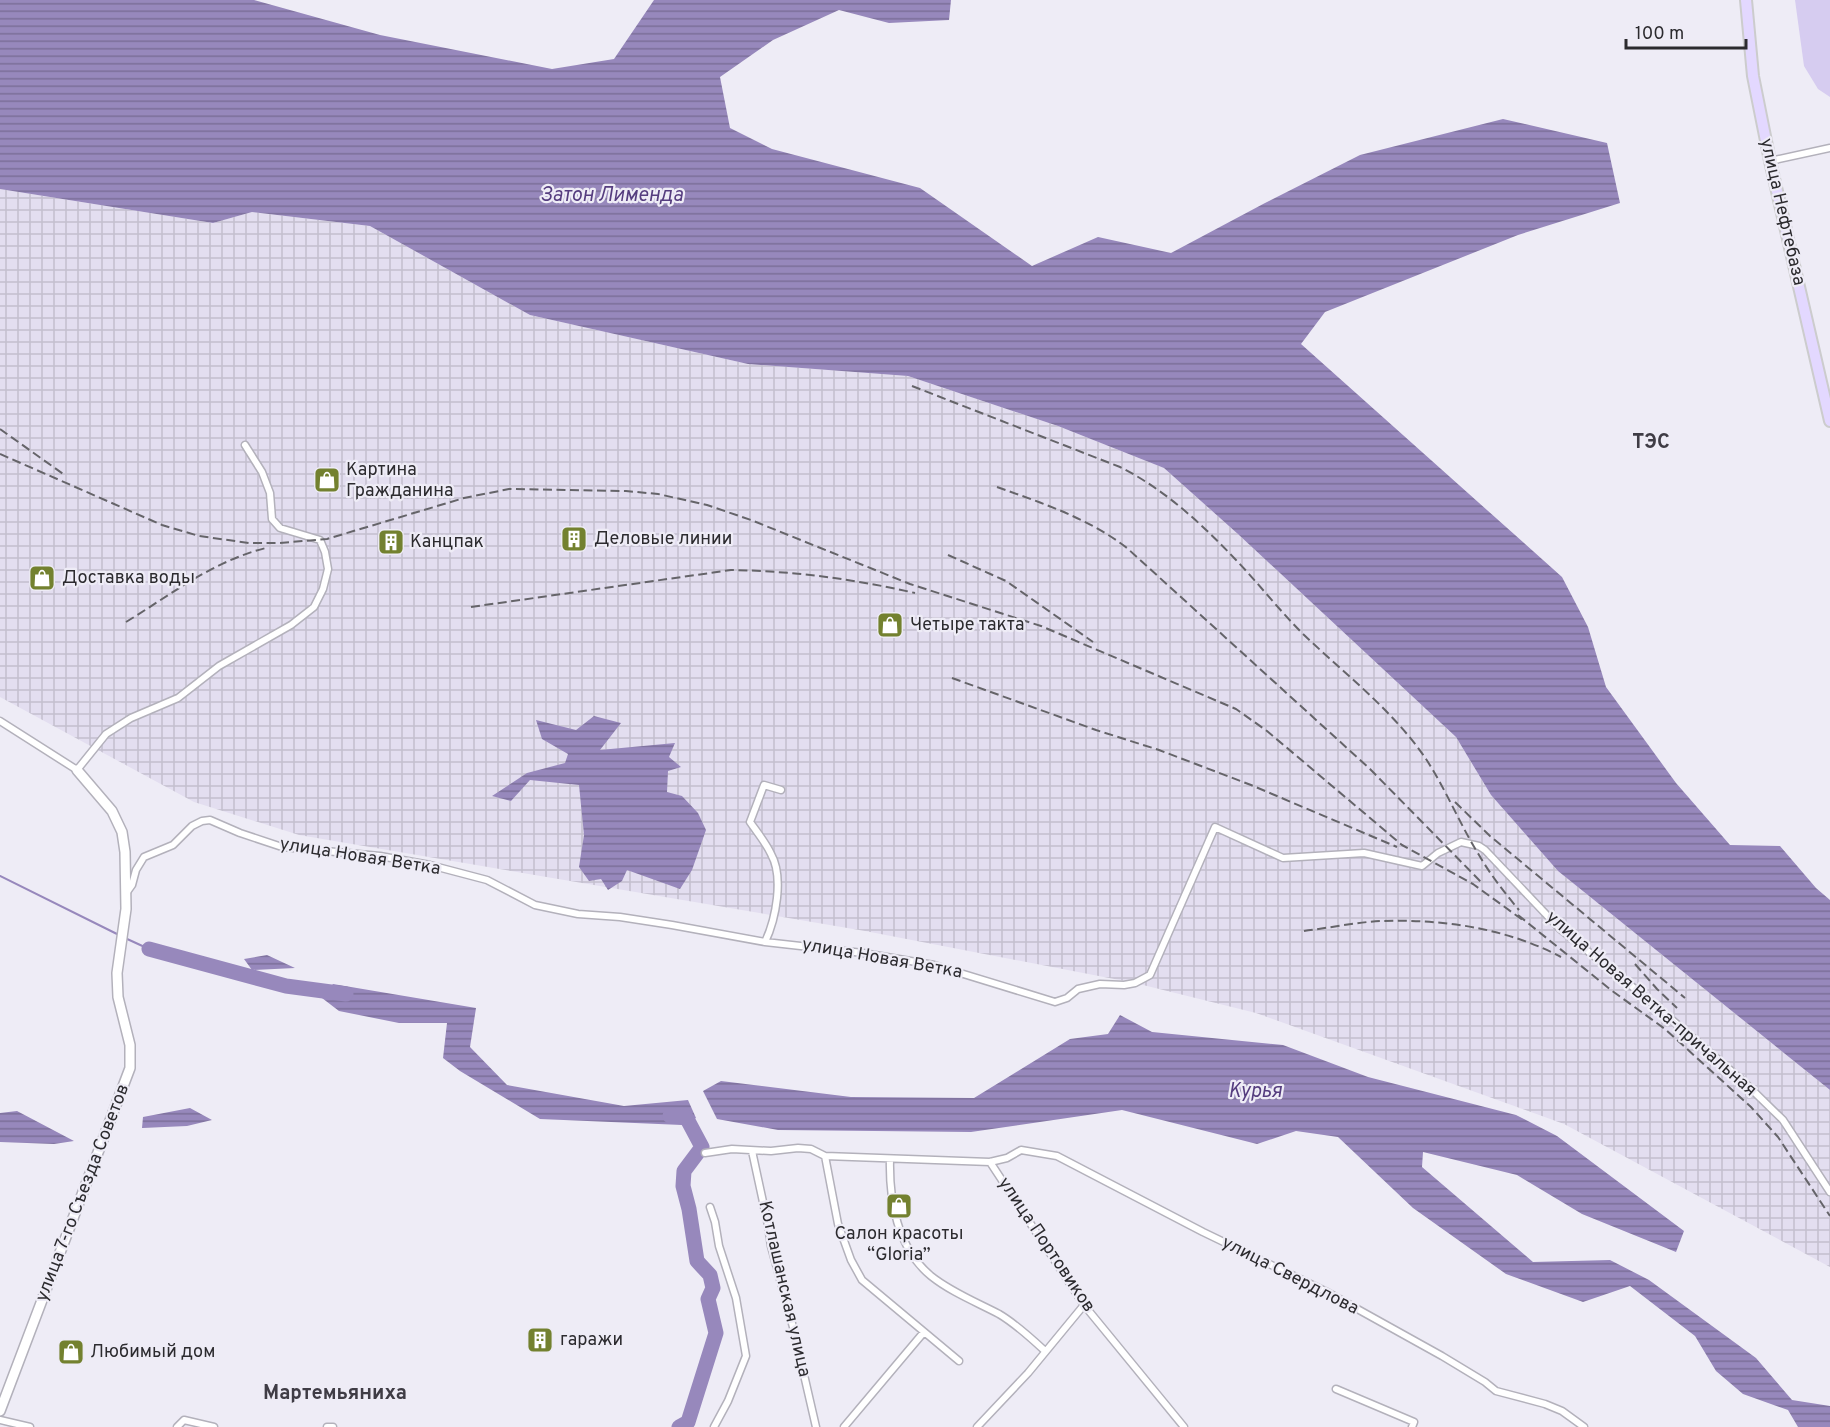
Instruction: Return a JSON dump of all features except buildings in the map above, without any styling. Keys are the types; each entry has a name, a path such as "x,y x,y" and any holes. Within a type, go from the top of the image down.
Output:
{"main road":[{"name":"улица Нефтебаза","path":"1746,0 1753,76 1770,161 1830,421"}],"street":[{"path":"1770,161 1830,148"},
{"path":"0,721 77,770 106,734 131,718 178,698 219,666 291,625 314,607 323,589 328,569 323,545 320,540 280,528 272,519 270,493 262,472 245,445"},
{"name":"улица 7-го Съезда Советов","path":"0,1411 130,1068 130,1045 118,997 117,973 126,909 125,852 122,832 112,811 77,770"},
{"path":"765,942 775,909 778,884 773,855 750,822 764,785 781,790"},
{"name":"улица Новая Ветка","path":"126,892 132,885 136,870 144,857 173,845 192,826 210,820 282,847 380,856 442,868 487,880 535,905 578,914 620,917 765,942 863,953 934,965 1055,1002 1067,998 1078,989 1100,984 1135,983 1150,975 1215,827"},
{"name":"улица Новая Ветка-причальная","path":"1215,827 1283,858 1364,853 1422,866 1438,853 1461,842 1479,846 1560,929 1649,1000 1783,1120 1830,1191"},
{"name":"улица Портовиков","path":"705,1153 732,1149 771,1151 798,1148 811,1149 825,1156 990,1162 1084,1305 1184,1427"},
{"name":"улица Свердлова","path":"990,1162 1007,1158 1021,1150 1057,1156 1325,1292 1442,1356 1496,1391 1545,1404 1562,1411 1584,1427"},
{"name":"Котлашанская улица","path":"752,1151 771,1246 793,1327 816,1427"},
{"path":"825,1156 838,1224 851,1260 862,1280 959,1360"},
{"path":"890,1159 889,1186 908,1249 930,1275 950,1289 1001,1315 1045,1351"},
{"path":"710,1207 719,1246 736,1298 746,1356 728,1401 714,1427"},
{"path":"977,1427 1084,1305"},
{"path":"844,1427 924,1332"},
{"path":"1336,1389 1414,1422 1412,1427"},
{"path":"0,1420 30,1427"},
{"path":"177,1427 184,1420 214,1427"},
{"path":"327,1427 333,1427"}],"shaded area":[{"path":"1795,0 1830,0 1830,97 1818,89 1804,66"},
{"path":"0,189 213,223 252,212 370,226 530,315 748,364 908,376 1058,426 1164,468 1456,737 1491,795 1558,871 1830,1090 1830,1267 1564,1124 1256,1013 1135,983 865,931 299,835 194,802 0,697"}],"water":[{"name":"Затон Лименда","path":"0,0 254,0 380,35 552,69 614,59 654,0 951,0 949,20 889,23 839,10 773,40 720,77 730,128 772,149 920,188 1032,266 1098,237 1171,253 1360,155 1503,119 1607,143 1620,203 1518,235 1325,312 1301,344 1562,577 1588,627 1606,687 1676,783 1730,845 1780,846 1816,888 1830,900 1830,1090 1558,871 1491,795 1456,737 1164,468 1058,426 908,376 748,364 530,315 370,226 252,212 213,223 0,189"},
{"path":"594,716 621,723 600,750 675,743 669,757 681,767 668,771 667,792 682,796 698,813 706,830 692,870 680,889 627,870 622,881 608,890 601,879 589,881 579,867 584,835 579,785 530,780 511,801 492,796 527,773 565,763 568,754 542,739 536,720 576,730"},
{"path":"267,955 295,968 252,970 244,959"},
{"path":"333,984 476,1008 470,1047 507,1085 624,1106 688,1100 696,1118 682,1125 540,1119 460,1071 443,1058 447,1023 399,1023 339,1011 322,998"},
{"name":"Курья","path":"1120,1015 1152,1032 1283,1045 1368,1077 1516,1115 1557,1136 1684,1231 1676,1252 1582,1214 1517,1175 1423,1152 1422,1167 1533,1262 1610,1260 1649,1280 1756,1358 1792,1400 1830,1406 1830,1427 1798,1427 1788,1410 1743,1394 1716,1371 1695,1336 1630,1286 1583,1302 1506,1274 1413,1208 1338,1137 1296,1131 1257,1144 1122,1110 971,1132 778,1130 717,1119 703,1091 721,1081 851,1097 974,1098 1070,1039 1108,1034"},
{"path":"190,1108 212,1120 187,1126 142,1128 143,1117"},
{"path":"17,1111 74,1141 54,1144 0,1142 0,1113"}],"waterway":[{"path":"0,876 119,935"},
{"path":"125,938 149,949"},
{"path":"149,949 286,986 346,994"},
{"path":"670,1116 686,1117 702,1147 684,1171 683,1186 697,1261 710,1275 713,1288 708,1299 716,1333 688,1422 679,1427"}],"railway":[{"path":"912,386 1120,467 1152,486 1182,508 1223,547 1303,634 1397,722 1432,768 1483,862 1519,910"},
{"path":"0,429 66,476"},
{"path":"0,454 162,525 199,536 249,543 327,539 464,498 509,489 626,491 658,494 707,505 751,520 910,584 1041,626 1236,709 1267,731 1402,845 1473,884 1524,921"},
{"path":"997,487 1048,505 1081,520 1127,548 1370,769 1482,883"},
{"path":"126,622 228,561 266,548"},
{"path":"948,555 1006,581 1093,642"},
{"path":"471,607 731,570 823,577 915,593"},
{"path":"952,678 1096,730 1159,750 1251,785 1397,847"},
{"path":"1455,802 1490,836 1685,998"},
{"path":"1518,915 1611,990 1665,1029 1751,1107 1778,1137 1830,1216"},
{"path":"1304,931 1382,921 1451,924 1496,932 1561,957"},
{"path":"1635,964 1677,1008"}],"place":[{"name":"Картина Гражданина","path":"327,480"},
{"name":"Деловые линии","path":"574,539"},
{"name":"Канцпак","path":"391,542"},
{"name":"Доставка воды","path":"42,578"},
{"name":"Четыре такта","path":"890,625"},
{"name":"Салон красоты “Gloria”","path":"899,1206"},
{"name":"гаражи","path":"540,1340"},
{"name":"Любимый дом","path":"71,1352"}],"district":[{"name":"ТЭС","path":"1651,443"},
{"name":"Мартемьяниха","path":"335,1394"}]}
